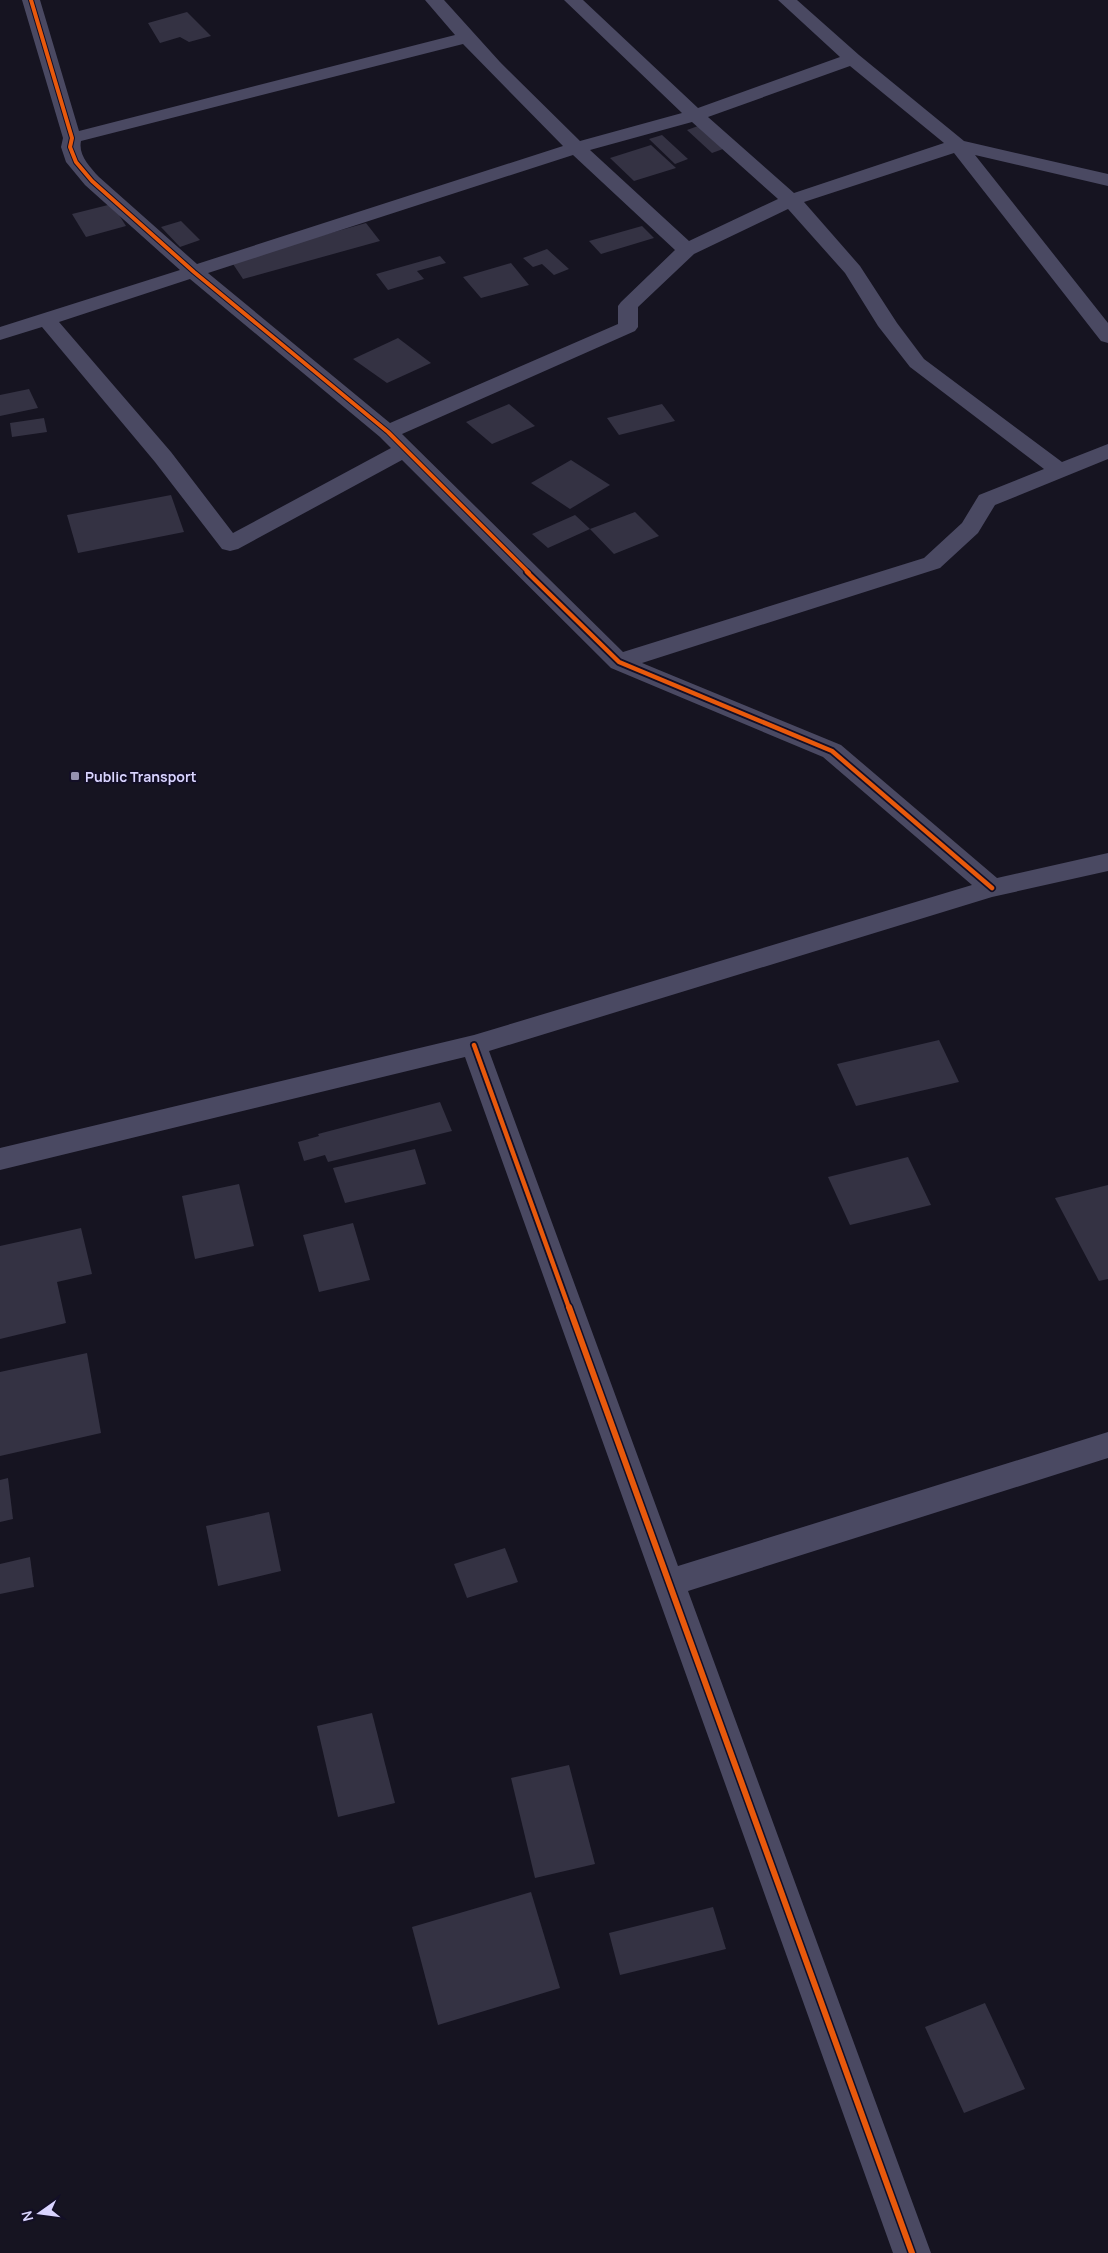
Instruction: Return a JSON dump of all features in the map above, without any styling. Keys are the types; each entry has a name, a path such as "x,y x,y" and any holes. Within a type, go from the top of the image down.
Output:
{"street":[{"path":"31,0 72,138 70,147 76,162 92,181 194,272 388,432 619,662 832,751 992,888"},
{"path":"434,0 466,38 574,149 687,250"},
{"path":"574,0 695,115 791,200 853,270 888,326 917,363 1061,470"},
{"path":"787,0 853,59 958,145 1108,337"},
{"path":"72,138 466,38"},
{"path":"0,334 574,149 695,115 853,59"},
{"path":"388,432 628,327 628,306 687,250 791,200 958,145 1108,180"},
{"path":"46,319 163,457 230,544 404,450"},
{"path":"619,662 932,564 970,528 987,500 1108,451"},
{"path":"0,1159 474,1045 992,888 1108,862"},
{"path":"474,1045 912,2253"},
{"path":"668,1583 1108,1445"}],"building":[{"path":"187,12 211,36 189,42 180,37 160,43 148,23"},
{"path":"698,126 723,149 712,153 687,130"},
{"path":"662,135 688,159 675,164 649,139"},
{"path":"651,145 676,168 634,181 610,158"},
{"path":"112,204 126,226 86,237 72,214"},
{"path":"181,221 200,240 180,247 161,227"},
{"path":"366,223 380,241 243,279 231,261"},
{"path":"642,226 654,238 601,254 589,241"},
{"path":"547,249 569,269 554,275 542,264 533,267 523,258"},
{"path":"440,256 446,263 417,271 424,279 388,290 376,274"},
{"path":"511,263 529,285 481,298 463,277"},
{"path":"398,338 431,363 387,383 353,359"},
{"path":"29,389 38,408 0,416 0,395"},
{"path":"509,404 535,426 492,444 466,422"},
{"path":"662,404 675,421 619,435 607,418"},
{"path":"44,418 47,432 12,437 10,423"},
{"path":"571,460 610,485 570,509 531,483"},
{"path":"171,495 184,532 78,553 67,515"},
{"path":"635,512 659,536 614,554 590,529"},
{"path":"575,515 590,529 548,548 532,534"},
{"path":"939,1040 959,1082 856,1106 837,1064"},
{"path":"440,1102 452,1131 328,1162 325,1155 304,1161 298,1142 319,1136 318,1134"},
{"path":"415,1149 426,1184 345,1203 333,1168"},
{"path":"908,1157 931,1205 850,1225 828,1177"},
{"path":"239,1184 254,1246 195,1259 182,1196"},
{"path":"1108,1185 1108,1279 1099,1281 1055,1198"},
{"path":"353,1223 370,1280 319,1292 303,1235"},
{"path":"81,1228 92,1274 57,1282 66,1323 0,1339 0,1246"},
{"path":"87,1353 101,1433 0,1456 0,1372"},
{"path":"8,1478 13,1519 0,1522 0,1480"},
{"path":"269,1512 281,1571 218,1586 206,1526"},
{"path":"505,1548 518,1582 467,1598 454,1564"},
{"path":"30,1557 34,1587 0,1594 0,1564"},
{"path":"372,1713 395,1803 338,1817 317,1726"},
{"path":"569,1765 595,1864 535,1878 511,1778"},
{"path":"531,1892 560,1988 438,2025 412,1927"},
{"path":"713,1907 726,1949 620,1975 609,1933"},
{"path":"985,2003 1025,2089 964,2113 925,2027"}],"cycle path":[{"path":"31,0 72,138 70,147 76,162 92,181 194,272 388,432 619,662 832,751 992,888"},
{"path":"474,1045 912,2253"}],"place":[{"name":"Public Transport","path":"75,776"}]}
